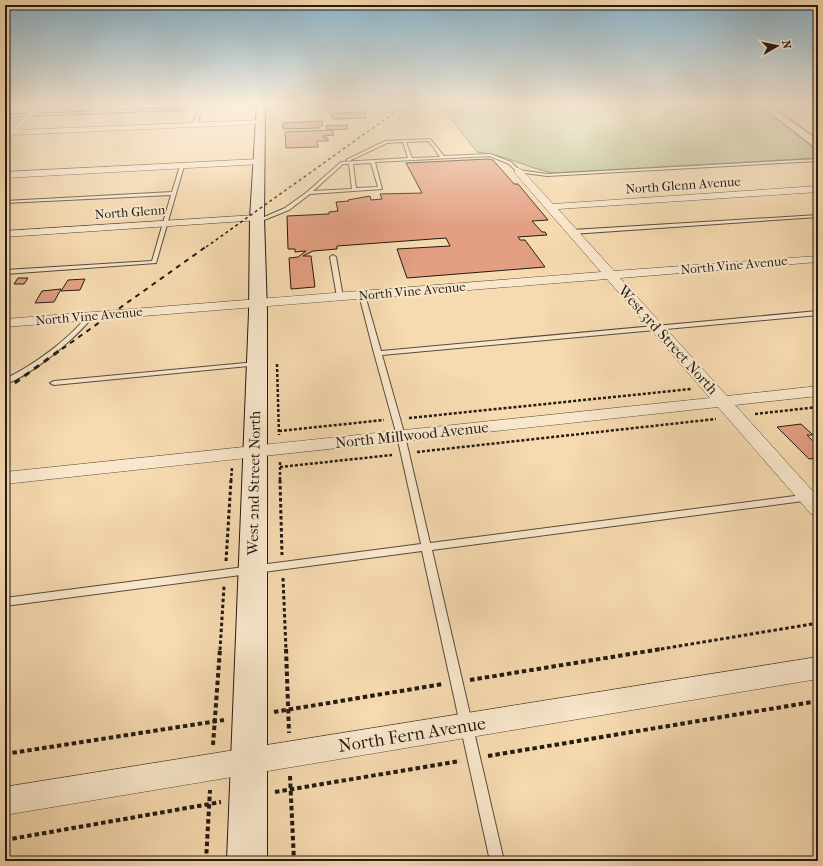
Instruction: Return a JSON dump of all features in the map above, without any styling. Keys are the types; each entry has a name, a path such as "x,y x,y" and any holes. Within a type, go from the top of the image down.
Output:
{"street":[{"name":"West 2nd Street North","path":"247,861 255,451 267,361 258,303 257,220 260,145"},
{"path":"5,175 259,162"},
{"name":"West 3rd Street North","path":"518,171 736,416 814,500"},
{"name":"North Glenn Avenue","path":"549,206 818,190"},
{"name":"North Glenn","path":"5,234 257,220"},
{"name":"North Vine Avenue","path":"5,323 818,259"},
{"name":"North Millwood Avenue","path":"5,478 818,391"},
{"name":"North Fern Avenue","path":"5,801 818,668"}],"lane":[{"path":"257,220 287,209 309,194 342,163 379,145"},
{"path":"405,145 410,159"},
{"path":"434,145 442,157"},
{"path":"342,163 490,154 510,163 518,171 547,175 818,160"},
{"path":"309,194 380,188 373,161"},
{"path":"350,162 354,190"},
{"path":"5,272 154,262 182,166"},
{"path":"5,202 175,193"},
{"path":"572,232 818,216"},
{"path":"333,257 340,297"},
{"path":"362,295 401,436 427,546 465,726 498,861"},
{"path":"377,353 818,313"},
{"path":"5,382 19,375 75,334 85,325 90,316"},
{"path":"54,383 267,361"},
{"path":"5,602 427,546 814,500"}],"path":[{"path":"267,361 279,431 280,449 278,467 294,861"},
{"path":"279,431 710,387"},
{"path":"278,467 818,408"},
{"path":"5,754 288,710 818,623"},
{"path":"5,840 291,789 818,701"}],"green space":[{"path":"472,145 815,145 818,147 818,158 553,173 497,155 477,152"}],"building":[{"path":"286,145 318,145 318,147 286,148"},
{"path":"493,160 514,184 518,184 548,220 532,221 542,232 545,232 547,235 518,237 520,240 525,240 545,267 407,278 397,249 450,246 446,238 337,246 337,249 313,251 303,256 311,256 315,287 291,289 289,258 298,257 306,251 295,252 295,249 288,249 287,216 329,214 329,212 338,211 336,202 349,201 348,200 370,196 371,200 382,199 380,194 422,193 406,163"},
{"path":"18,278 28,278 24,284 14,284"},
{"path":"85,279 80,290 61,291 68,280"},
{"path":"61,289 54,302 35,303 42,291"},
{"path":"801,424 813,435 807,435 818,446 818,458 809,459 777,427"}],"railway":[{"path":"206,247 348,145"},
{"path":"62,349 207,246"},
{"path":"5,390 63,348"}]}
